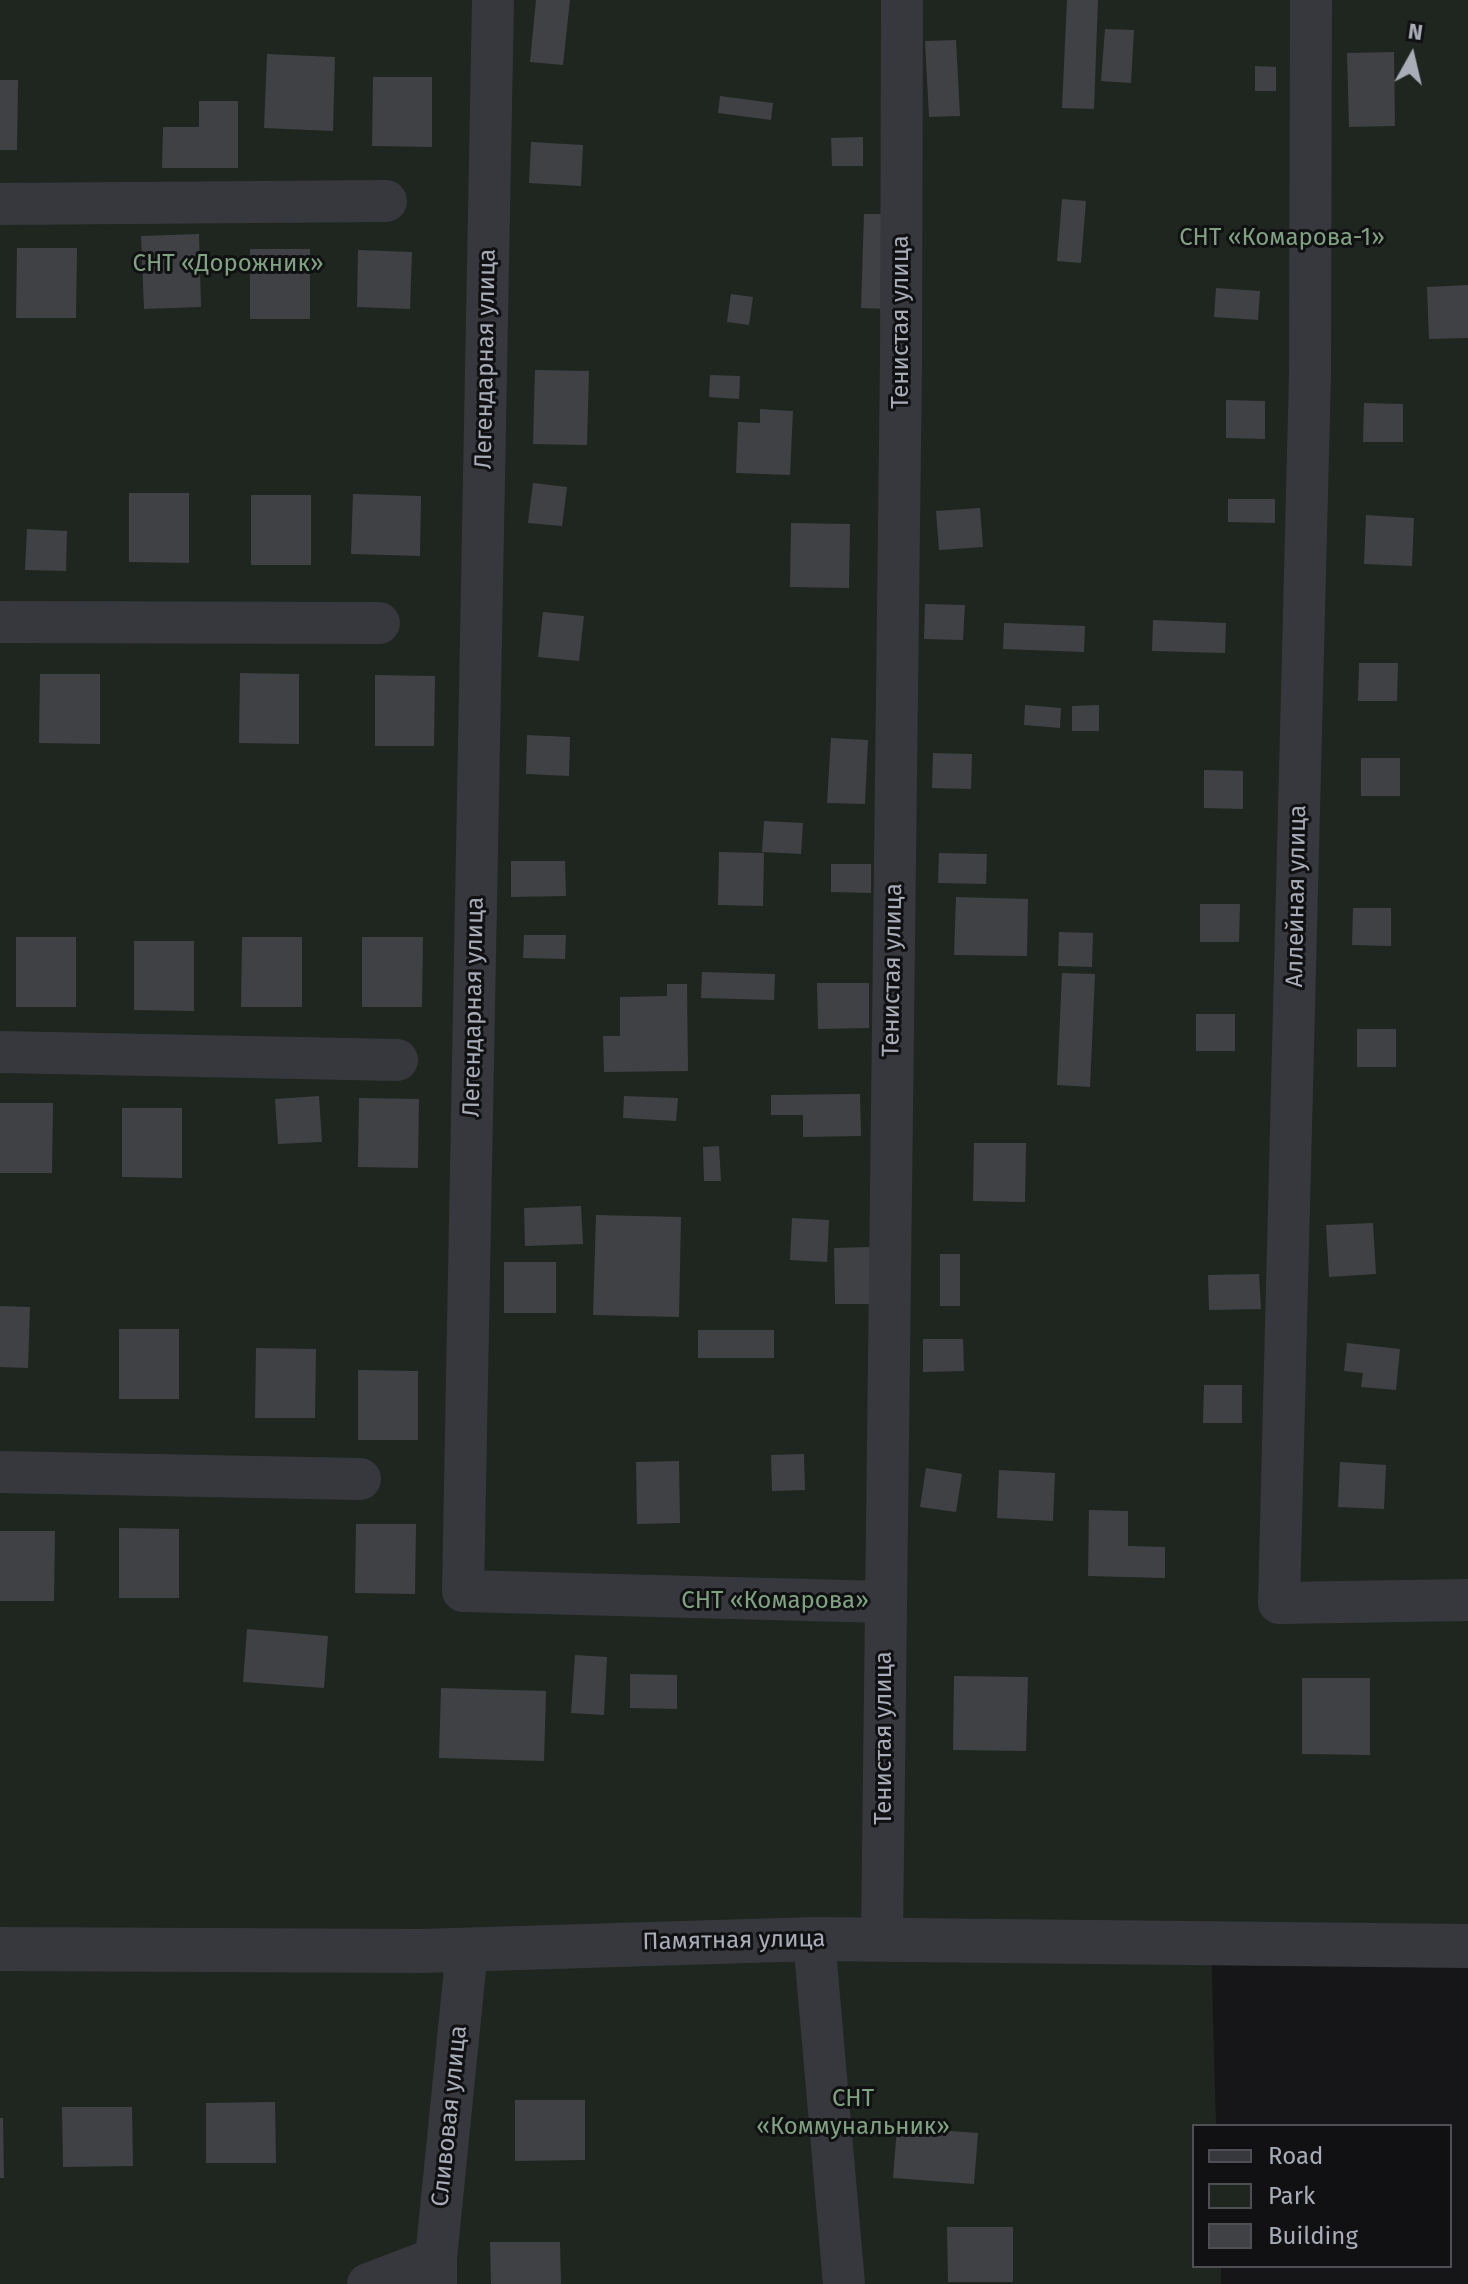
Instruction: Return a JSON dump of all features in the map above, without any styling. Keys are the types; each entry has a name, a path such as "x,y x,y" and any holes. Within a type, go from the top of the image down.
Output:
{"street":[{"name":"Легендарная улица","path":"493,0 463,1591 885,1602"},
{"name":"Тенистая улица","path":"882,1939 901,346 902,0"},
{"name":"Аллейная улица","path":"1311,0 1310,374 1279,1603 1468,1600"},
{"path":"0,204 386,201"},
{"path":"0,622 379,623"},
{"path":"0,1052 397,1060"},
{"path":"0,1472 360,1479"},
{"path":"814,1939 844,2284"},
{"name":"Памятная улица","path":"0,1949 421,1951 814,1939 1468,1946"},
{"name":"Сливовая улица","path":"436,2271 467,1949"},
{"path":"368,2284 436,2271"}],"green space":[{"path":"0,0 1468,0 1468,1946 1211,1943 1216,2124 1192,2124 1192,2268 1221,2268 1221,2284 0,2284"}],"building":[{"path":"536,0 570,0 563,65 530,62"},
{"path":"1067,0 1098,0 1094,109 1062,108"},
{"path":"1105,29 1134,30 1131,83 1101,81"},
{"path":"956,40 960,116 929,117 925,41"},
{"path":"1394,52 1395,126 1349,127 1347,53"},
{"path":"267,54 335,57 333,131 264,128"},
{"path":"1255,66 1276,67 1276,91 1255,91"},
{"path":"373,77 432,77 432,147 372,146"},
{"path":"0,80 18,80 17,150 0,150"},
{"path":"720,96 773,103 771,120 718,113"},
{"path":"199,101 238,101 238,168 162,168 163,127 199,127"},
{"path":"863,137 863,166 832,166 831,138"},
{"path":"531,142 583,145 581,186 529,183"},
{"path":"1062,199 1086,201 1081,263 1057,261"},
{"path":"864,214 891,214 887,309 861,308"},
{"path":"199,234 201,307 144,309 141,236"},
{"path":"17,248 77,248 76,318 16,318"},
{"path":"250,249 310,249 310,319 250,319"},
{"path":"358,250 412,252 410,309 357,307"},
{"path":"1468,285 1468,338 1429,339 1427,287"},
{"path":"1216,288 1260,291 1258,320 1214,317"},
{"path":"731,294 753,297 749,325 727,322"},
{"path":"535,370 589,371 587,445 533,444"},
{"path":"710,375 740,376 739,399 709,397"},
{"path":"1226,400 1265,401 1265,439 1226,438"},
{"path":"1364,403 1403,404 1403,442 1363,442"},
{"path":"760,409 793,411 790,475 736,473 738,422 760,423"},
{"path":"533,483 567,487 562,526 528,523"},
{"path":"129,493 189,493 189,563 129,562"},
{"path":"353,494 421,496 420,556 351,554"},
{"path":"251,495 311,495 311,565 251,565"},
{"path":"1228,499 1275,499 1275,523 1228,522"},
{"path":"980,508 983,547 939,550 936,511"},
{"path":"1366,515 1414,518 1412,566 1364,564"},
{"path":"791,523 850,524 849,588 790,587"},
{"path":"27,529 67,531 66,571 25,570"},
{"path":"925,604 965,605 963,640 924,639"},
{"path":"543,612 584,616 579,661 538,657"},
{"path":"1153,620 1226,623 1225,653 1152,651"},
{"path":"1004,623 1085,626 1084,652 1003,649"},
{"path":"1359,663 1398,663 1397,701 1358,701"},
{"path":"240,673 299,674 299,744 239,743"},
{"path":"40,674 100,674 100,744 39,743"},
{"path":"375,675 435,676 434,746 375,746"},
{"path":"1025,705 1061,708 1060,728 1024,725"},
{"path":"1099,705 1099,731 1072,731 1072,706"},
{"path":"527,735 570,737 569,776 526,774"},
{"path":"831,738 868,740 865,804 827,803"},
{"path":"933,753 972,754 971,789 932,788"},
{"path":"1361,758 1400,758 1400,796 1361,796"},
{"path":"1204,770 1243,771 1243,809 1204,808"},
{"path":"764,821 803,823 801,854 762,852"},
{"path":"719,852 764,853 763,906 718,905"},
{"path":"939,853 987,854 986,884 938,883"},
{"path":"511,861 565,861 566,896 511,897"},
{"path":"831,864 871,864 871,893 831,892"},
{"path":"956,897 1028,899 1027,956 954,955"},
{"path":"1200,904 1240,904 1239,942 1200,942"},
{"path":"1353,908 1391,908 1391,946 1352,945"},
{"path":"1059,932 1093,933 1092,967 1058,966"},
{"path":"524,935 566,935 565,959 523,958"},
{"path":"16,937 76,937 76,1007 16,1007"},
{"path":"242,937 302,937 302,1007 241,1007"},
{"path":"362,937 423,937 422,1007 362,1007"},
{"path":"134,941 194,941 194,1011 134,1010"},
{"path":"702,972 775,974 774,1000 701,998"},
{"path":"1062,973 1095,974 1090,1087 1057,1085"},
{"path":"817,983 869,983 869,1028 818,1029"},
{"path":"667,984 687,984 688,1071 604,1072 603,1036 620,1036 620,997 667,996"},
{"path":"1196,1014 1235,1014 1235,1051 1196,1051"},
{"path":"1357,1029 1396,1029 1396,1067 1357,1067"},
{"path":"860,1094 861,1136 803,1137 803,1115 771,1115 771,1095"},
{"path":"319,1096 322,1142 278,1144 275,1099"},
{"path":"624,1096 678,1098 676,1121 623,1118"},
{"path":"359,1098 419,1099 418,1168 358,1167"},
{"path":"0,1103 53,1103 52,1173 0,1173"},
{"path":"122,1108 182,1108 182,1178 122,1177"},
{"path":"974,1143 1026,1143 1025,1202 973,1201"},
{"path":"719,1146 721,1181 704,1181 703,1147"},
{"path":"581,1206 583,1244 525,1246 524,1208"},
{"path":"596,1215 681,1217 679,1317 593,1315"},
{"path":"792,1218 829,1220 827,1262 790,1260"},
{"path":"1373,1223 1376,1274 1329,1277 1326,1225"},
{"path":"871,1247 872,1304 835,1304 834,1248"},
{"path":"940,1254 960,1254 960,1306 940,1306"},
{"path":"504,1262 556,1262 556,1313 504,1313"},
{"path":"1259,1274 1261,1309 1209,1310 1208,1275"},
{"path":"0,1306 30,1307 28,1368 0,1367"},
{"path":"119,1329 179,1329 179,1399 119,1399"},
{"path":"698,1330 774,1330 774,1358 698,1358"},
{"path":"923,1339 963,1339 964,1371 923,1372"},
{"path":"1347,1343 1400,1349 1396,1390 1361,1387 1363,1373 1344,1371"},
{"path":"256,1348 316,1349 315,1418 255,1418"},
{"path":"358,1370 418,1371 418,1440 358,1440"},
{"path":"1204,1385 1242,1385 1242,1423 1203,1423"},
{"path":"804,1454 805,1490 772,1491 771,1455"},
{"path":"679,1461 680,1523 637,1524 636,1462"},
{"path":"1340,1462 1386,1465 1384,1509 1338,1507"},
{"path":"926,1468 962,1474 956,1512 920,1507"},
{"path":"999,1470 1055,1473 1053,1521 997,1518"},
{"path":"1089,1510 1128,1511 1128,1546 1165,1547 1165,1578 1088,1576"},
{"path":"356,1524 416,1524 415,1594 355,1593"},
{"path":"119,1528 179,1529 179,1598 119,1598"},
{"path":"0,1531 55,1531 54,1601 0,1601"},
{"path":"247,1629 328,1636 324,1688 243,1682"},
{"path":"575,1655 607,1657 604,1715 571,1713"},
{"path":"630,1674 677,1675 677,1709 630,1708"},
{"path":"954,1676 1028,1677 1026,1751 953,1750"},
{"path":"1302,1678 1370,1678 1370,1755 1302,1754"},
{"path":"441,1688 546,1691 544,1761 439,1758"},
{"path":"515,2100 585,2100 585,2160 515,2161"},
{"path":"275,2102 276,2163 206,2163 206,2103"},
{"path":"62,2107 132,2107 133,2166 63,2167"},
{"path":"0,2118 3,2118 4,2178 0,2178"},
{"path":"897,2127 978,2133 974,2184 893,2178"},
{"path":"947,2227 1013,2227 1013,2282 948,2282"},
{"path":"490,2242 560,2242 561,2284 491,2284"}],"park label":[{"name":"СНТ «Комарова-1»","path":"1282,238"},
{"name":"СНТ «Дорожник»","path":"228,264"},
{"name":"СНТ «Комарова»","path":"775,1601"},
{"name":"СНТ «Коммунальник»","path":"853,2113"}]}
